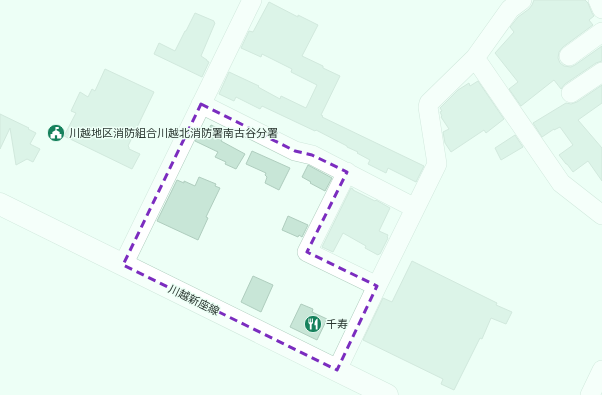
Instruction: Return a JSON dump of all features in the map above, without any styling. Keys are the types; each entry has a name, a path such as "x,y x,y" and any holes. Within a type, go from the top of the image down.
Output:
{"main road":[{"name":"川越新座線","path":"0,204 387,395"}],"street":[{"path":"123,265 252,0"},
{"path":"337,370 437,164 428,107 429,103 474,58 510,9 522,0"},
{"path":"598,0 602,9"},
{"path":"569,56 602,32"},
{"path":"474,58 561,183 602,214"},
{"path":"571,94 602,72"},
{"path":"201,104 295,151 312,155 347,172 415,208"},
{"path":"347,172 307,252 377,286"},
{"path":"590,395 602,370"}],"highlighted area":[{"path":"201,104 295,151 312,155 347,172 307,252 377,286 337,370 123,265"}],"building":[{"path":"534,0 585,0 594,16 589,20 593,25 563,47 559,52 558,58 560,63 564,66 571,67 602,46 602,61 596,63 565,84 561,89 554,80 521,106 509,89 518,82 495,53 514,32 510,27 518,17 529,9"},
{"path":"269,2 298,17 298,15 318,25 302,56 340,76 321,115 323,116 322,117 424,166 416,182 388,168 386,173 368,164 370,160 357,153 358,152 316,130 315,131 262,106 260,109 236,97 234,101 219,94 229,72 259,86 258,87 280,99 281,96 306,108 317,85 291,72 292,69 262,54 261,57 241,48 249,31 253,32"},
{"path":"195,13 214,21 215,23 201,56 209,62 202,77 154,54 159,43 175,51"},
{"path":"105,69 154,92 128,146 129,149 140,154 132,169 64,136 76,113 71,111 80,92 88,97 92,89 95,91"},
{"path":"478,81 504,119 486,133 484,130 451,152 445,143 443,132 449,129 441,117 440,112 442,111 440,108 458,90 469,83 470,86"},
{"path":"602,85 602,103 578,120 602,148 602,181 588,161 573,172 559,155 573,145 560,127 542,137 533,123 566,103 571,104 577,102"},
{"path":"0,114 36,133 30,144 40,149 33,162 27,159 16,165 10,128 0,149"},
{"path":"211,125 225,132 221,141 245,154 236,169 215,157 218,152 195,141 201,130 207,132"},
{"path":"515,135 523,147 501,160 495,148"},
{"path":"252,151 290,168 279,190 265,183 267,177 265,175 266,173 246,164"},
{"path":"308,165 332,178 325,191 302,177"},
{"path":"199,177 216,184 215,186 220,188 206,217 208,218 198,240 157,221 177,180 184,183 184,181 195,186"},
{"path":"351,188 390,208 379,231 388,235 388,238 380,254 378,255 365,248 366,246 343,233 333,252 322,247"},
{"path":"288,216 308,225 302,237 299,235 298,237 282,230"},
{"path":"412,261 497,303 496,305 512,312 506,324 491,318 482,339 480,338 454,390 441,384 443,379 363,340 383,298 392,302"},
{"path":"253,276 273,285 261,312 241,302"},
{"path":"301,304 313,309 312,312 327,319 317,340 290,327"}],"place":[{"name":"川越地区消防組合川越北消防署南古谷分署","path":"56,133"},
{"name":"千寿","path":"313,324"}]}
